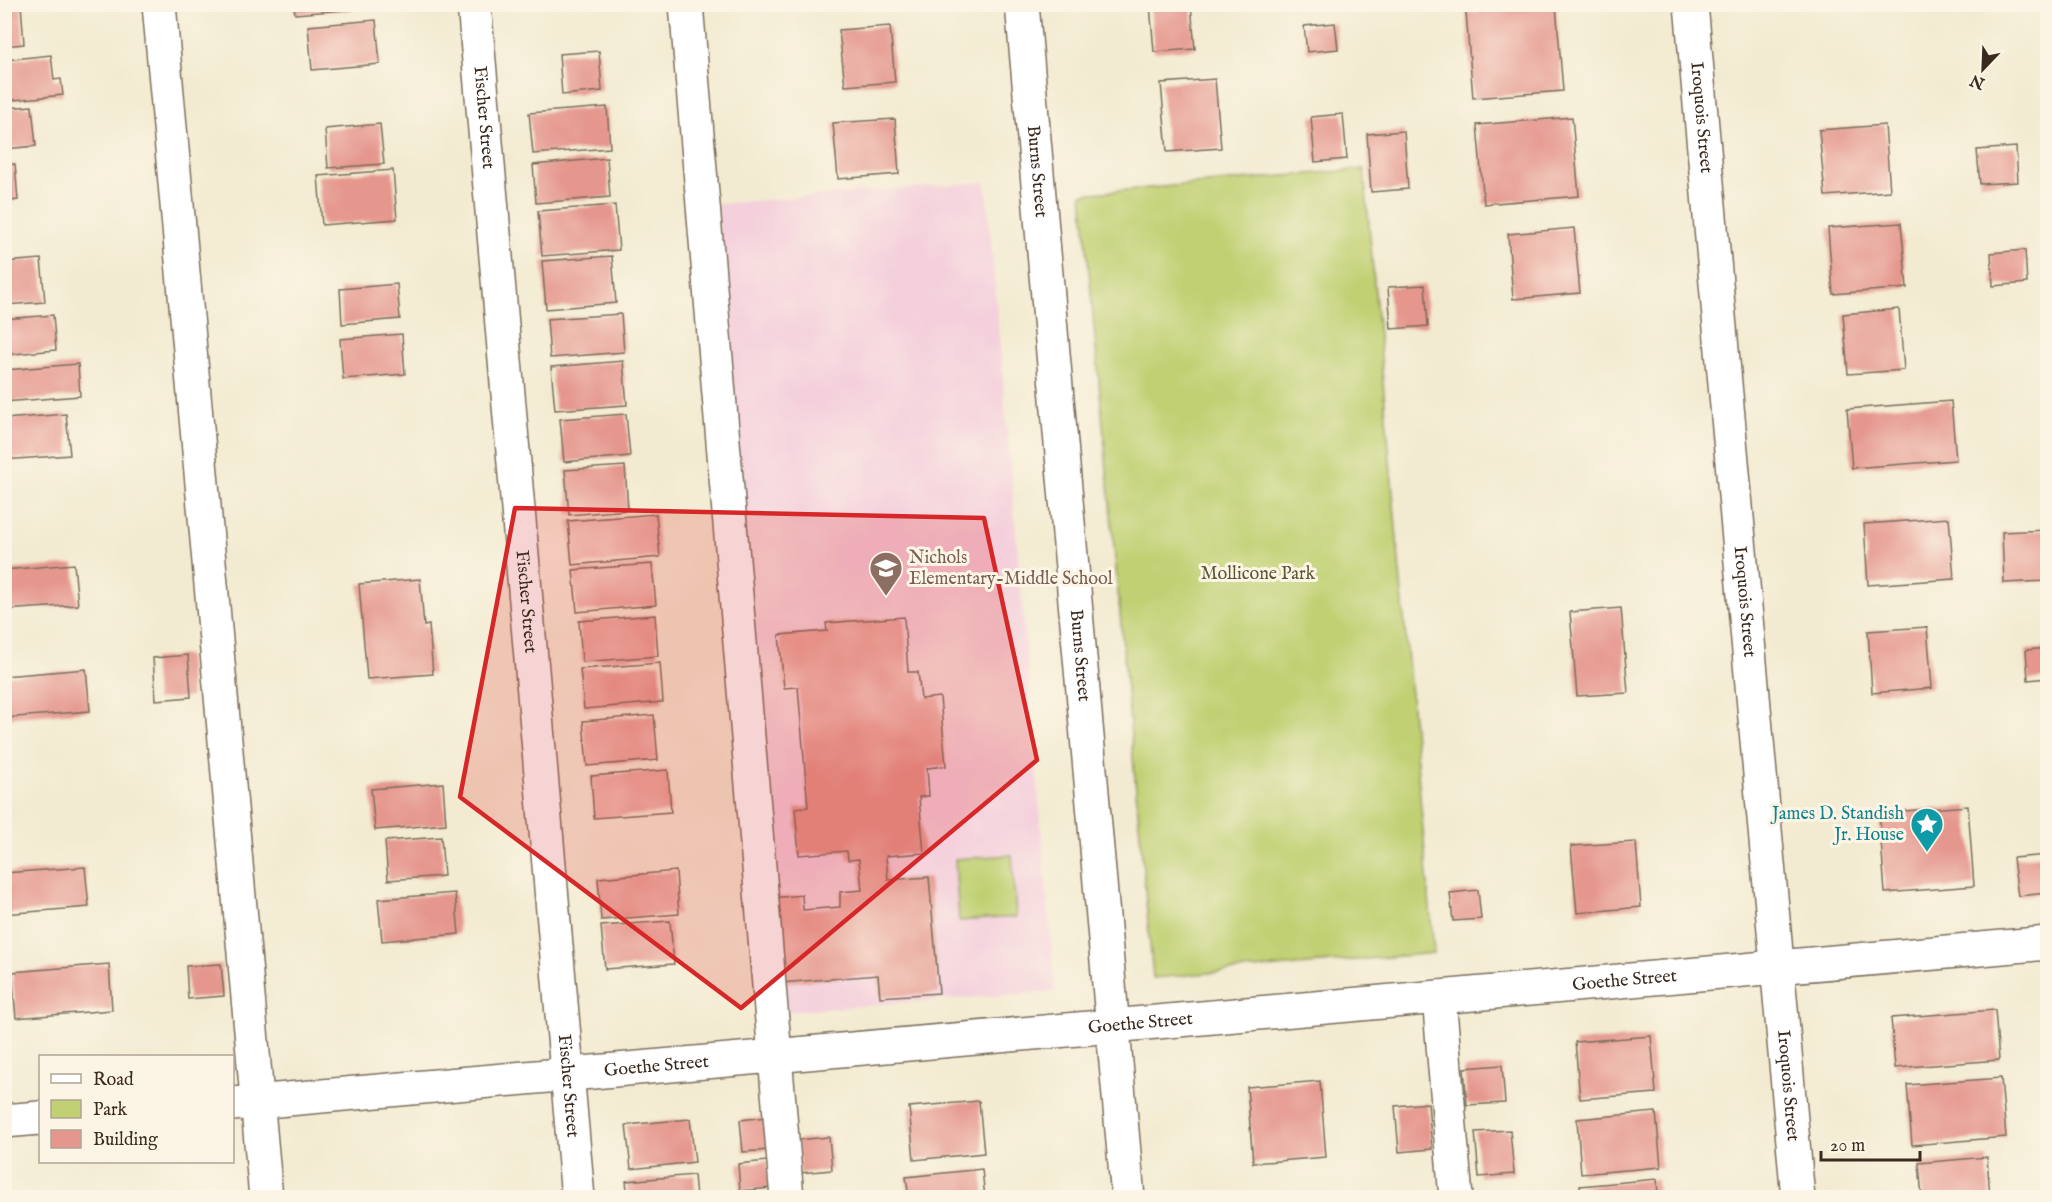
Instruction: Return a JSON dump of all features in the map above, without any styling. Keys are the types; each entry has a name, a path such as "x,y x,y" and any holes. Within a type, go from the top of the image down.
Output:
{"street":[{"path":"159,4 244,1103 266,1197"},
{"name":"Fischer Street","path":"474,4 578,1197"},
{"path":"686,4 787,1197"},
{"name":"Burns Street","path":"1022,4 1128,1197"},
{"name":"Iroquois Street","path":"1691,4 1798,1197"},
{"name":"Goethe Street","path":"244,1103 569,1076 2048,943"},
{"path":"1439,998 1456,1197"},
{"path":"4,1121 39,1118"}],"highlighted area":[{"path":"515,508 984,518 1037,760 741,1008 460,797"}],"shaded area":[{"name":"Nichols Elementary-Middle School","path":"986,182 1055,991 785,1012 717,204"}],"green space":[{"name":"Mollicone Park","path":"1364,169 1434,953 1153,978 1082,194"},
{"path":"1012,855 1016,917 959,921 955,859"}],"building":[{"path":"4,4 21,4 24,44 4,46"},
{"path":"294,5 370,5 370,8 295,14"},
{"path":"1150,5 1191,5 1195,49 1154,52"},
{"path":"1556,5 1563,91 1473,98 1466,13"},
{"path":"376,20 380,64 312,70 308,26"},
{"path":"1335,23 1338,49 1307,52 1304,26"},
{"path":"890,26 895,82 845,86 839,30"},
{"path":"599,51 602,91 562,95 559,54"},
{"path":"51,55 54,80 61,79 63,95 4,101 4,60"},
{"path":"1215,79 1221,148 1167,152 1161,83"},
{"path":"32,106 36,146 5,149 5,108"},
{"path":"607,107 610,148 533,154 529,113"},
{"path":"1343,114 1347,159 1315,162 1311,117"},
{"path":"1572,117 1579,196 1484,204 1477,125"},
{"path":"895,119 899,174 838,179 833,123"},
{"path":"380,124 384,164 328,168 325,129"},
{"path":"1885,125 1890,191 1825,196 1819,130"},
{"path":"1404,131 1408,189 1371,192 1367,134"},
{"path":"2016,147 2018,182 1980,184 1977,150"},
{"path":"607,158 610,197 536,203 533,165"},
{"path":"15,164 18,200 4,202 4,165"},
{"path":"393,170 397,219 322,225 318,176"},
{"path":"615,205 619,250 542,256 538,211"},
{"path":"1901,223 1907,288 1833,294 1828,228"},
{"path":"1574,228 1580,293 1513,299 1508,234"},
{"path":"2025,250 2027,283 1993,286 1991,253"},
{"path":"612,256 616,303 546,309 542,261"},
{"path":"41,259 45,302 5,305 5,262"},
{"path":"397,284 400,319 342,324 340,289"},
{"path":"1425,285 1428,326 1391,329 1388,287"},
{"path":"1899,309 1904,370 1848,374 1843,314"},
{"path":"621,314 624,352 550,358 547,319"},
{"path":"53,315 56,350 4,355 4,319"},
{"path":"402,334 405,374 343,379 340,339"},
{"path":"623,361 627,405 555,410 551,367"},
{"path":"78,364 80,396 4,402 4,370"},
{"path":"1951,401 1956,460 1852,468 1847,409"},
{"path":"66,414 70,455 4,460 4,419"},
{"path":"626,414 630,456 564,462 560,419"},
{"path":"625,466 628,510 569,515 565,470"},
{"path":"656,514 660,557 572,565 568,521"},
{"path":"1949,518 1954,579 1868,585 1864,524"},
{"path":"2048,530 2048,581 2004,583 2002,532"},
{"path":"74,564 78,605 4,610 4,570"},
{"path":"652,564 656,605 577,612 573,570"},
{"path":"420,579 424,626 429,625 433,674 367,679 359,584"},
{"path":"1621,608 1628,693 1577,696 1570,612"},
{"path":"655,615 658,656 582,662 579,621"},
{"path":"904,617 908,672 918,672 921,699 940,697 946,766 927,768 929,796 919,797 924,853 886,856 888,880 929,877 939,993 880,997 878,975 780,983 772,898 802,895 803,910 840,907 840,892 862,890 859,859 848,860 847,851 799,855 795,808 808,807 798,687 784,688 779,635 827,631 826,623"},
{"path":"1927,627 1932,688 1872,693 1868,631"},
{"path":"2048,648 2048,678 2028,680 2026,650"},
{"path":"188,655 191,697 156,700 153,658"},
{"path":"660,663 663,702 584,709 580,669"},
{"path":"86,669 90,711 4,718 4,676"},
{"path":"654,715 658,760 587,766 583,721"},
{"path":"668,770 671,812 594,818 591,776"},
{"path":"443,783 446,824 375,830 371,789"},
{"path":"1968,806 1974,886 1885,893 1879,813"},
{"path":"441,837 444,876 388,880 385,841"},
{"path":"1636,842 1641,907 1577,913 1571,846"},
{"path":"2048,855 2048,893 2018,896 2013,858"},
{"path":"85,867 89,907 4,914 4,873"},
{"path":"676,871 679,914 601,920 598,878"},
{"path":"1478,890 1481,919 1453,921 1450,893"},
{"path":"455,893 459,934 382,941 378,899"},
{"path":"670,921 674,964 605,969 601,926"},
{"path":"109,964 112,1010 16,1018 12,972"},
{"path":"221,964 224,996 188,999 186,966"},
{"path":"1995,1010 1999,1060 1895,1068 1891,1018"},
{"path":"1651,1036 1656,1093 1580,1099 1575,1042"},
{"path":"1502,1065 1505,1103 1467,1105 1464,1068"},
{"path":"2001,1078 2006,1137 1912,1145 1907,1085"},
{"path":"1320,1081 1326,1157 1253,1163 1247,1087"},
{"path":"979,1101 984,1153 914,1160 909,1107"},
{"path":"1428,1103 1432,1149 1399,1152 1395,1106"},
{"path":"1656,1112 1661,1167 1581,1174 1577,1119"},
{"path":"767,1117 770,1150 743,1152 740,1120"},
{"path":"690,1119 695,1162 631,1169 626,1125"},
{"path":"1510,1130 1514,1174 1479,1177 1475,1132"},
{"path":"829,1137 832,1170 800,1173 797,1140"},
{"path":"1987,1157 1990,1198 1922,1198 1919,1163"},
{"path":"767,1161 770,1188 740,1191 738,1164"},
{"path":"982,1169 985,1198 909,1198 906,1177"},
{"path":"694,1175 696,1198 628,1198 626,1181"},
{"path":"1657,1179 1658,1198 1581,1198 1580,1186"}],"place":[{"name":"Nichols Elementary-Middle School","path":"886,597"},
{"name":"James D. Standish Jr. House","path":"1927,853"}]}
